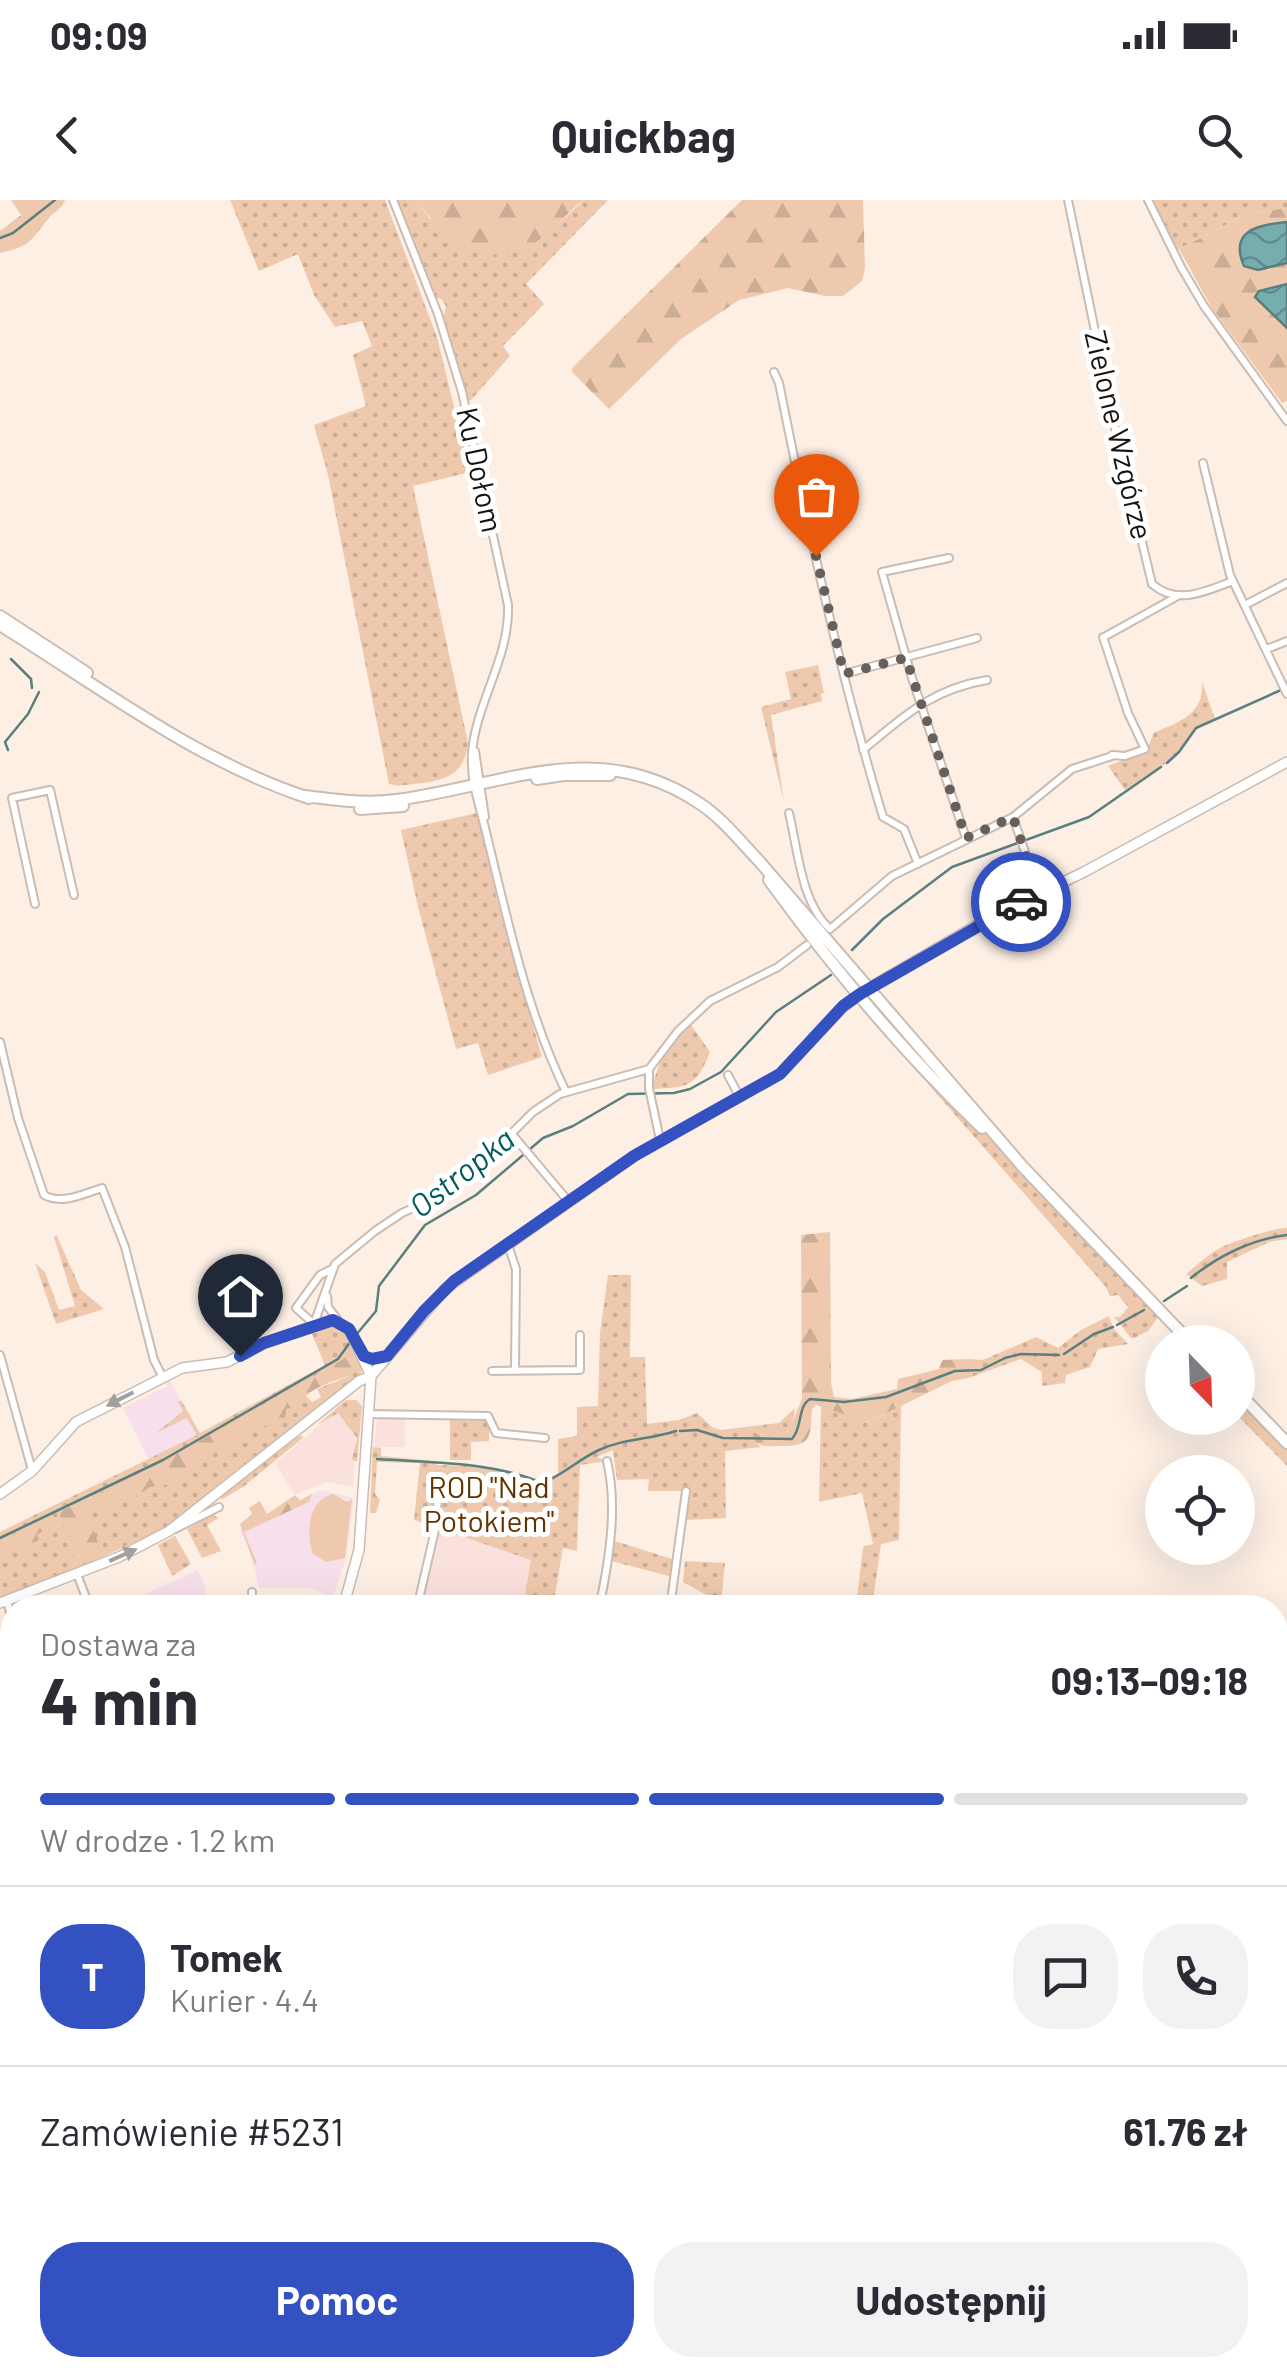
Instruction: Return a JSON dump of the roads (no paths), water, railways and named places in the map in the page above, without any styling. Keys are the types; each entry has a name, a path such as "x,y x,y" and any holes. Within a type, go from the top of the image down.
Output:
{"main road":[{"path":"0,616 244,773"},
{"path":"0,625 166,731 244,773 305,796 382,802 580,766 617,770 696,801 738,838 950,1097 1023,1167 1174,1325"},
{"path":"367,1366 387,1356 445,1289 508,1244 660,1140 791,1065 843,1006 864,991 1287,762"},
{"path":"0,1494 32,1471 76,1422 162,1378 190,1366 227,1362 314,1324 341,1322 354,1338 367,1366 368,1409 358,1550 347,1595"},
{"path":"22,1595 142,1547 169,1531 359,1381 372,1359 387,1356"},
{"path":"343,1394 360,1393 368,1409"},
{"path":"1255,1410 1287,1443"}],"street":[{"name":"Ku Dołom","path":"392,200 438,314 462,392 508,606 506,638 473,744 486,829 526,985 548,1054 566,1092"},
{"name":"Zielone Wzgórze","path":"1068,200 1151,580 1158,590 1176,596"},
{"path":"1148,200 1180,267 1204,306 1287,421"},
{"path":"774,372 863,750 883,817 904,828 918,864"},
{"path":"1203,463 1233,581 1286,691"},
{"path":"949,558 882,572 906,658 966,838"},
{"path":"1112,756 1145,749 1102,638 1176,596 1196,594 1233,581"},
{"path":"1245,604 1287,583"},
{"path":"844,674 977,638"},
{"path":"1268,649 1287,641"},
{"path":"863,750 921,702 956,686 987,680"},
{"path":"788,813 806,894 812,908 830,928 892,876 1013,817 1072,769 1122,752"},
{"path":"35,904 12,798 50,790 74,895"},
{"path":"1013,817 1039,894"},
{"path":"334,1268 320,1274 296,1308 314,1324 338,1261 375,1231 454,1184 484,1161 532,1112 566,1092 649,1069 678,1031 710,1002 778,966 807,945"},
{"path":"0,1042 18,1118 44,1195 65,1200 102,1188 125,1248 162,1378"},
{"path":"649,1069 660,1140"},
{"path":"728,1075 740,1097"},
{"path":"511,1133 569,1202"},
{"path":"508,1244 516,1269 516,1371"},
{"path":"327,1295 328,1308 341,1322"},
{"path":"492,1371 580,1370 580,1335"},
{"path":"0,1356 32,1471"},
{"path":"368,1409 488,1416 496,1433 545,1438"},
{"path":"601,1595 612,1480 607,1461"},
{"path":"420,1595 439,1489"},
{"path":"672,1595 686,1491"},
{"path":"169,1531 219,1507"},
{"path":"77,1574 85,1595"}],"water":[{"path":"1287,222 1287,263 1258,270 1244,266 1240,254 1243,237 1257,227"},
{"path":"1287,284 1287,328 1255,297 1259,291"}],"waterway":[{"path":"0,238 13,233 55,200"},
{"path":"11,659 31,679 32,688"},
{"name":"Ostropka","path":"1167,763 1196,728 1281,690"},
{"path":"8,750 5,742 28,714 39,692"},
{"name":"Ostropka","path":"852,950 883,919 952,867 1089,817 1161,767"},
{"name":"Ostropka","path":"356,1335 376,1311 379,1286 425,1225 476,1195 543,1138 573,1126 628,1094 674,1093 721,1072 776,1012 831,975"},
{"path":"1191,1278 1236,1250 1287,1235"},
{"path":"1164,1301 1187,1286"},
{"path":"1117,1325 1144,1310"},
{"path":"1064,1354 1094,1334 1113,1327"},
{"name":"Ostropka","path":"0,1538 163,1460 338,1359 351,1341"},
{"path":"680,1431 697,1430 723,1438 792,1439 803,1407 810,1399 844,1402 886,1397 955,1371 981,1370 1021,1354 1059,1355"},
{"path":"377,1459 482,1467 542,1483 609,1446 676,1431"}],"park label":[{"name":"ROD \"Nad Potokiem\"","path":"489,1505"}]}
